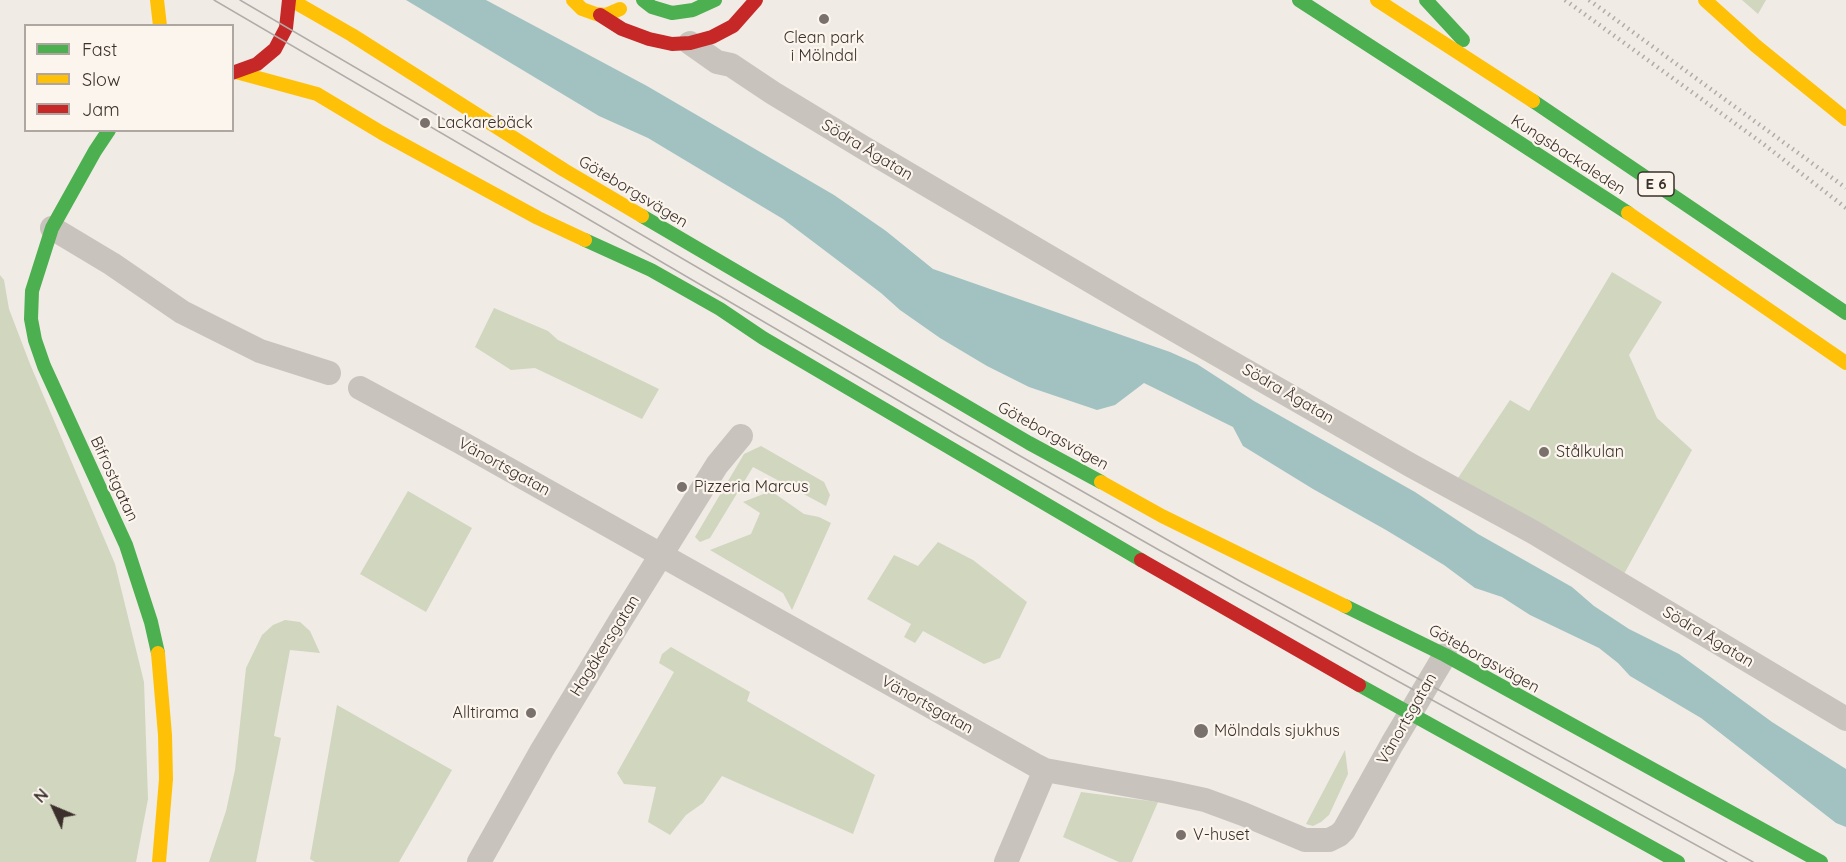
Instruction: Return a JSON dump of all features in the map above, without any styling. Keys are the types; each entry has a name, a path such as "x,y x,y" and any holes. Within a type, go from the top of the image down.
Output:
{"main road":[{"name":"Göteborgsvägen","path":"234,73 257,64 275,49 286,28 290,0 352,35 564,170 1029,443 1162,516 1445,655 1821,862"},
{"path":"573,0 586,11 600,15 622,29 649,39 672,44 690,43 712,37 733,26 756,0"},
{"path":"600,15 617,11 630,0"},
{"path":"643,0 651,7 672,13 693,10 715,0"},
{"name":"Kungsbackaleden","path":"1299,0 1635,218 1846,363"},
{"name":"Kungsbackaleden","path":"1377,0 1482,66 1846,313"},
{"path":"1426,0 1455,29 1482,66"},
{"path":"1705,0 1756,46 1846,119"},
{"path":"154,2 160,24"},
{"name":"Göteborgsvägen","path":"234,73 317,94 381,133 538,218 651,270 720,309 763,338 900,419 1410,714 1678,862"},
{"name":"Bifrostgatan","path":"108,132 94,151 52,228 38,269 33,291 31,319 44,366 126,545 151,622 159,659 165,735 166,779 159,862"}],"street":[{"path":"731,65 733,26"},
{"name":"Södra Ågatan","path":"690,43 717,62 731,65 773,93 1112,294 1412,466 1533,532 1846,719"},
{"path":"52,228 112,264 182,312 260,351 329,373"},
{"name":"Vänortsgatan","path":"360,388 1045,770 1205,800 1305,840 1329,840 1344,830 1445,655"},
{"name":"Hagåkersgatan","path":"479,862 566,711 717,465 741,436"},
{"path":"1006,862 1045,770"}],"green space":[{"path":"1742,0 1766,0 1758,14"},
{"path":"1612,272 1662,302 1629,355 1657,418 1692,450 1624,574 1458,478 1510,400 1529,411"},
{"path":"0,275 4,280 9,309 30,364 115,564 144,682 148,799 136,862 0,862"},
{"path":"494,308 548,331 558,340 659,389 642,419 535,368 511,370 475,347"},
{"path":"761,446 824,482 830,495 826,506 753,467 710,538 700,542 695,537 744,454"},
{"path":"408,491 472,528 426,612 360,574"},
{"path":"771,491 804,514 819,517 831,523 792,610 783,593 710,550 751,534 760,513 743,502"},
{"path":"938,542 973,560 1027,602 1000,658 984,664 923,631 915,643 904,637 911,624 867,599 894,555 918,566"},
{"path":"285,620 300,622 310,631 320,653 290,650 274,736 281,738 256,862 209,862 226,811 235,770 246,668 262,635 273,625"},
{"path":"671,647 750,692 747,701 875,775 853,834 722,776 703,803 686,815 670,835 648,822 656,787 624,784 617,773 674,672 659,663 662,654"},
{"path":"337,705 452,770 399,862 315,862 310,859"},
{"path":"1345,750 1348,774 1329,815 1313,826 1306,824"},
{"path":"1081,792 1158,802 1132,862 1119,862 1063,837"}],"water":[{"path":"406,0 486,0 647,86 834,195 886,231 933,269 1170,352 1197,364 1254,401 1415,492 1478,534 1572,587 1594,606 1629,629 1679,654 1772,722 1846,769 1846,827 1836,823 1701,718 1630,676 1599,648 1530,615 1502,597 1475,588 1444,565 1243,446 1233,427 1144,383 1115,405 1097,410 1029,387 987,366 940,338 900,310 783,219 648,138 599,116"}],"tram line":[{"path":"214,0 959,436 1159,550 1727,862"},
{"path":"240,0 1015,453 1238,580 1753,862"}],"railway":[{"path":"1565,0 1762,143 1846,208"},
{"path":"1589,0 1846,188"}],"traffic: fast":[{"path":"643,0 652,7 672,13 693,10 715,0"},
{"path":"1299,0 1628,213"},
{"path":"1426,0 1463,40"},
{"path":"1533,101 1846,313"},
{"path":"108,132 52,228 32,291 31,319 44,366 126,545 151,622 158,653"},
{"path":"642,216 1029,443 1101,482"},
{"path":"585,240 651,270 720,309 763,338 1141,560"},
{"path":"1345,606 1445,655 1821,862"},
{"path":"1359,685 1678,862"}],"traffic: slow":[{"path":"157,0 160,24"},
{"path":"291,0 352,35 564,170 642,216"},
{"path":"573,0 582,9 596,14 606,15 620,9"},
{"path":"1377,0 1533,101"},
{"path":"1705,0 1756,46 1846,119"},
{"path":"236,72 317,94 382,133 538,218 585,240"},
{"path":"1628,213 1846,363"},
{"path":"1101,482 1162,516 1345,606"},
{"path":"158,653 166,779 159,862"}],"traffic: jam":[{"path":"234,72 257,64 275,49 286,28 289,0"},
{"path":"600,15 622,29 649,39 672,44 690,43 712,37 733,26 756,0"},
{"path":"1141,560 1359,685"}],"place":[{"name":"Clean park i Mölndal","path":"824,19"},
{"name":"Lackarebäck","path":"425,123"},
{"name":"Stålkulan","path":"1544,452"},
{"name":"Pizzeria Marcus","path":"682,487"},
{"name":"Alltirama","path":"531,713"},
{"name":"Mölndals sjukhus","path":"1201,731"},
{"name":"V-huset","path":"1181,835"}]}
